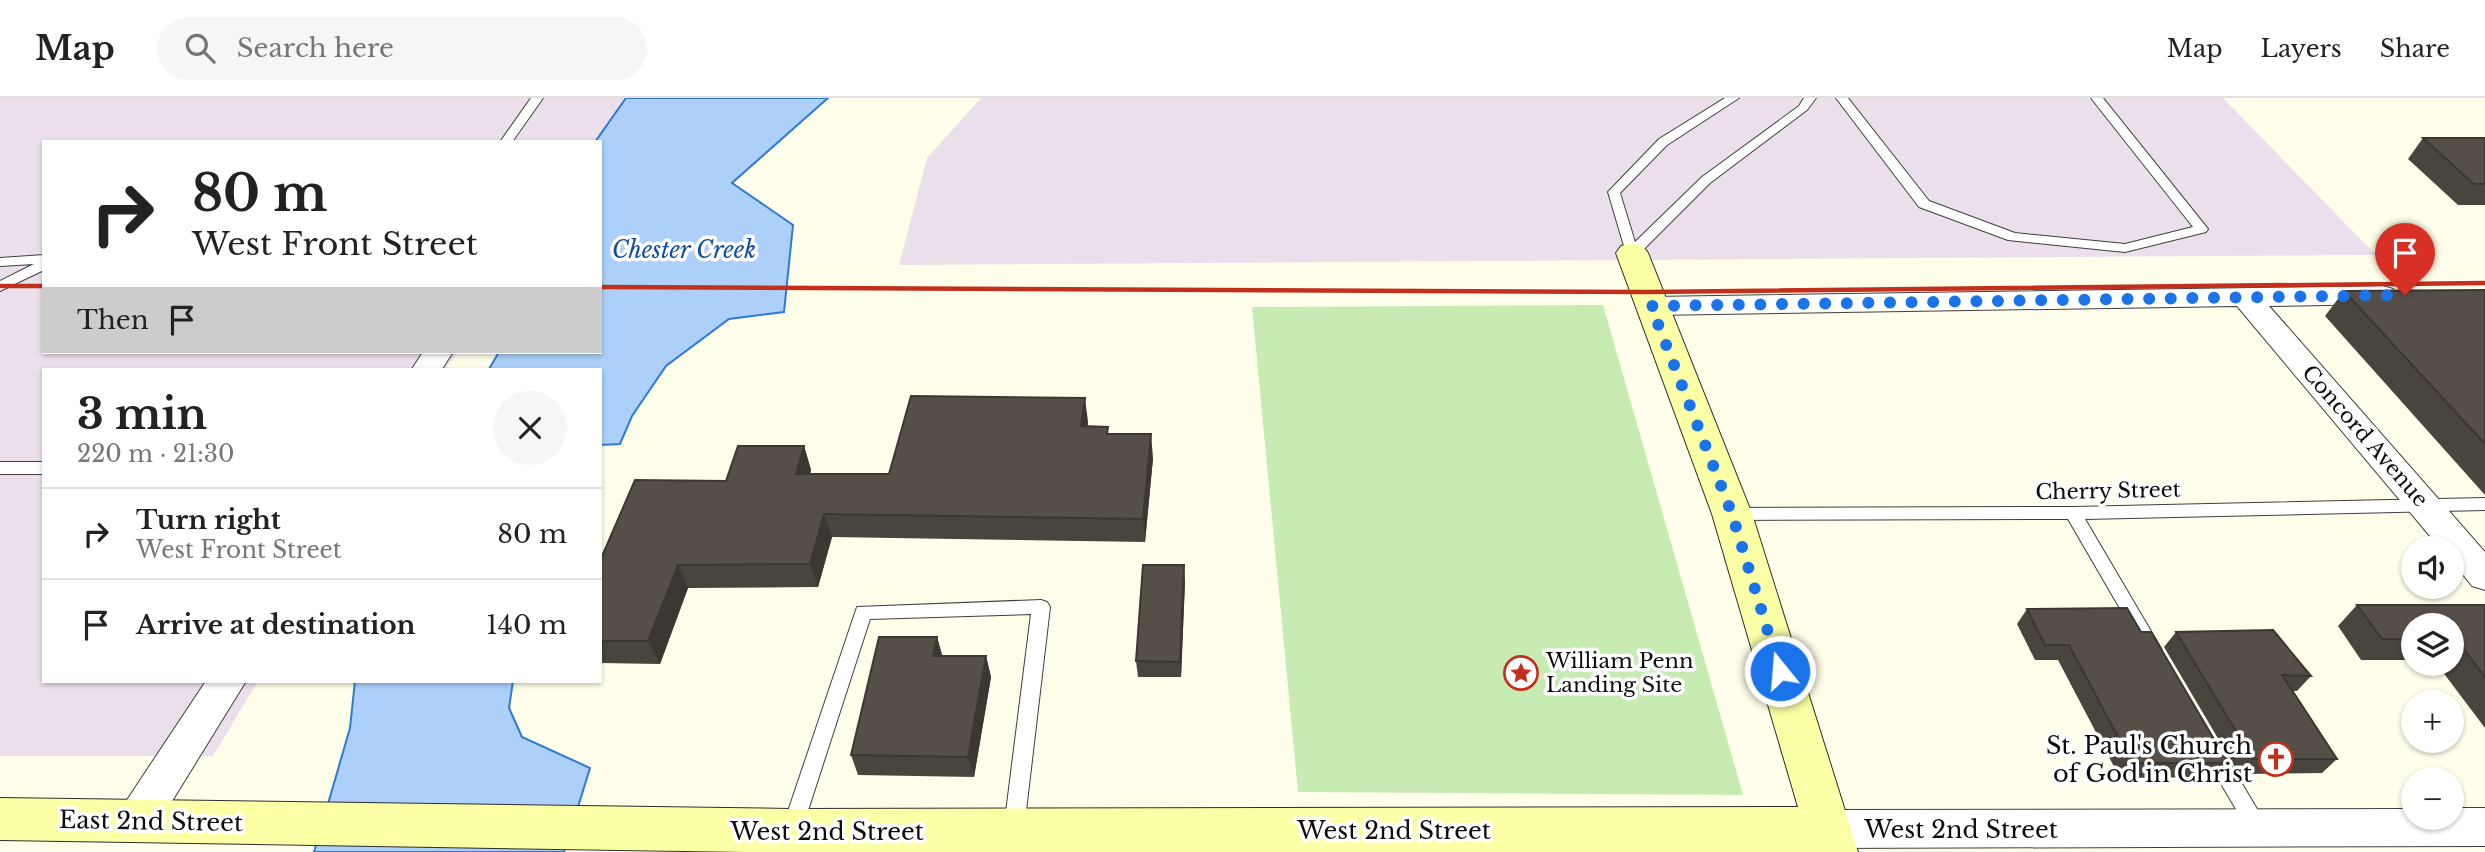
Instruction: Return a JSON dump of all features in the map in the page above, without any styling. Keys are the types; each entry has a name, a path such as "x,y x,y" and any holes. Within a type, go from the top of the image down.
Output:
{"street":[{"path":"1632,253 1732,514 1831,840"},
{"path":"1651,306 2405,295"},
{"name":"Concord Avenue","path":"2245,297 2485,576"},
{"path":"138,819 226,683"},
{"name":"East 2nd Street","path":"0,819 302,823"},
{"name":"West 2nd Street","path":"302,823 586,830 1014,831 1371,841 1831,840 2258,829 2485,827"}],"lane":[{"path":"507,140 537,98"},
{"path":"1733,98 1663,142 1614,192 1632,253 1706,180 1803,108 1810,98"},
{"path":"1842,98 1924,204 2013,237 2125,248 2201,229 2097,98"},
{"path":"0,262 42,262"},
{"path":"0,287 42,263"},
{"path":"0,468 42,468"},
{"name":"Cherry Street","path":"1732,514 2073,513 2485,504"},
{"path":"2073,513 2162,666"},
{"path":"791,831 863,612 1041,607 1014,831"},
{"path":"2203,736 2258,829"}],"shaded area":[{"path":"0,98 626,98 596,140 42,140 42,354 456,354 447,368 42,368 42,683 257,683 213,756 0,756"},
{"path":"981,98 2223,98 2376,255 899,265 927,158"}],"green space":[{"path":"1603,305 1743,795 1298,792 1252,307"}],"water":[{"name":"Chester Creek","path":"626,98 828,98 732,183 793,225 784,312 729,319 666,366 632,416 620,444 602,445 602,368 490,368 498,354 602,354 602,140 596,140"},
{"path":"355,683 513,683 509,708 522,737 590,768 564,852 314,852 350,728"}],"building":[{"path":"2423,138 2485,138 2485,184 2474,184"},
{"path":"2485,290 2485,444 2344,291"},
{"path":"911,396 1085,398 1081,426 1108,427 1107,434 1151,434 1143,519 824,514 810,564 678,565 648,641 602,641 602,556 635,480 726,481 738,446 804,446 796,474 889,474"},
{"path":"1143,565 1184,565 1180,662 1136,661"},
{"path":"2357,605 2485,605 2485,677 2464,649 2464,613 2401,613 2401,639 2382,639"},
{"path":"2127,608 2141,632 2151,632 2228,763 2132,763 2069,645 2045,645 2027,609"},
{"path":"2273,630 2311,676 2282,675 2337,759 2253,759 2176,632"},
{"path":"879,637 937,637 933,656 986,656 968,757 851,755"}],"railway":[{"path":"602,287 1647,292 2485,283"},
{"path":"0,286 42,286"}],"place":[{"name":"William Penn Landing Site","path":"1521,673"},
{"name":"St. Paul's Church of God in Christ","path":"2276,759"}],"route":[{"path":"1780,671 1732,514 1651,306 2405,295"}]}
